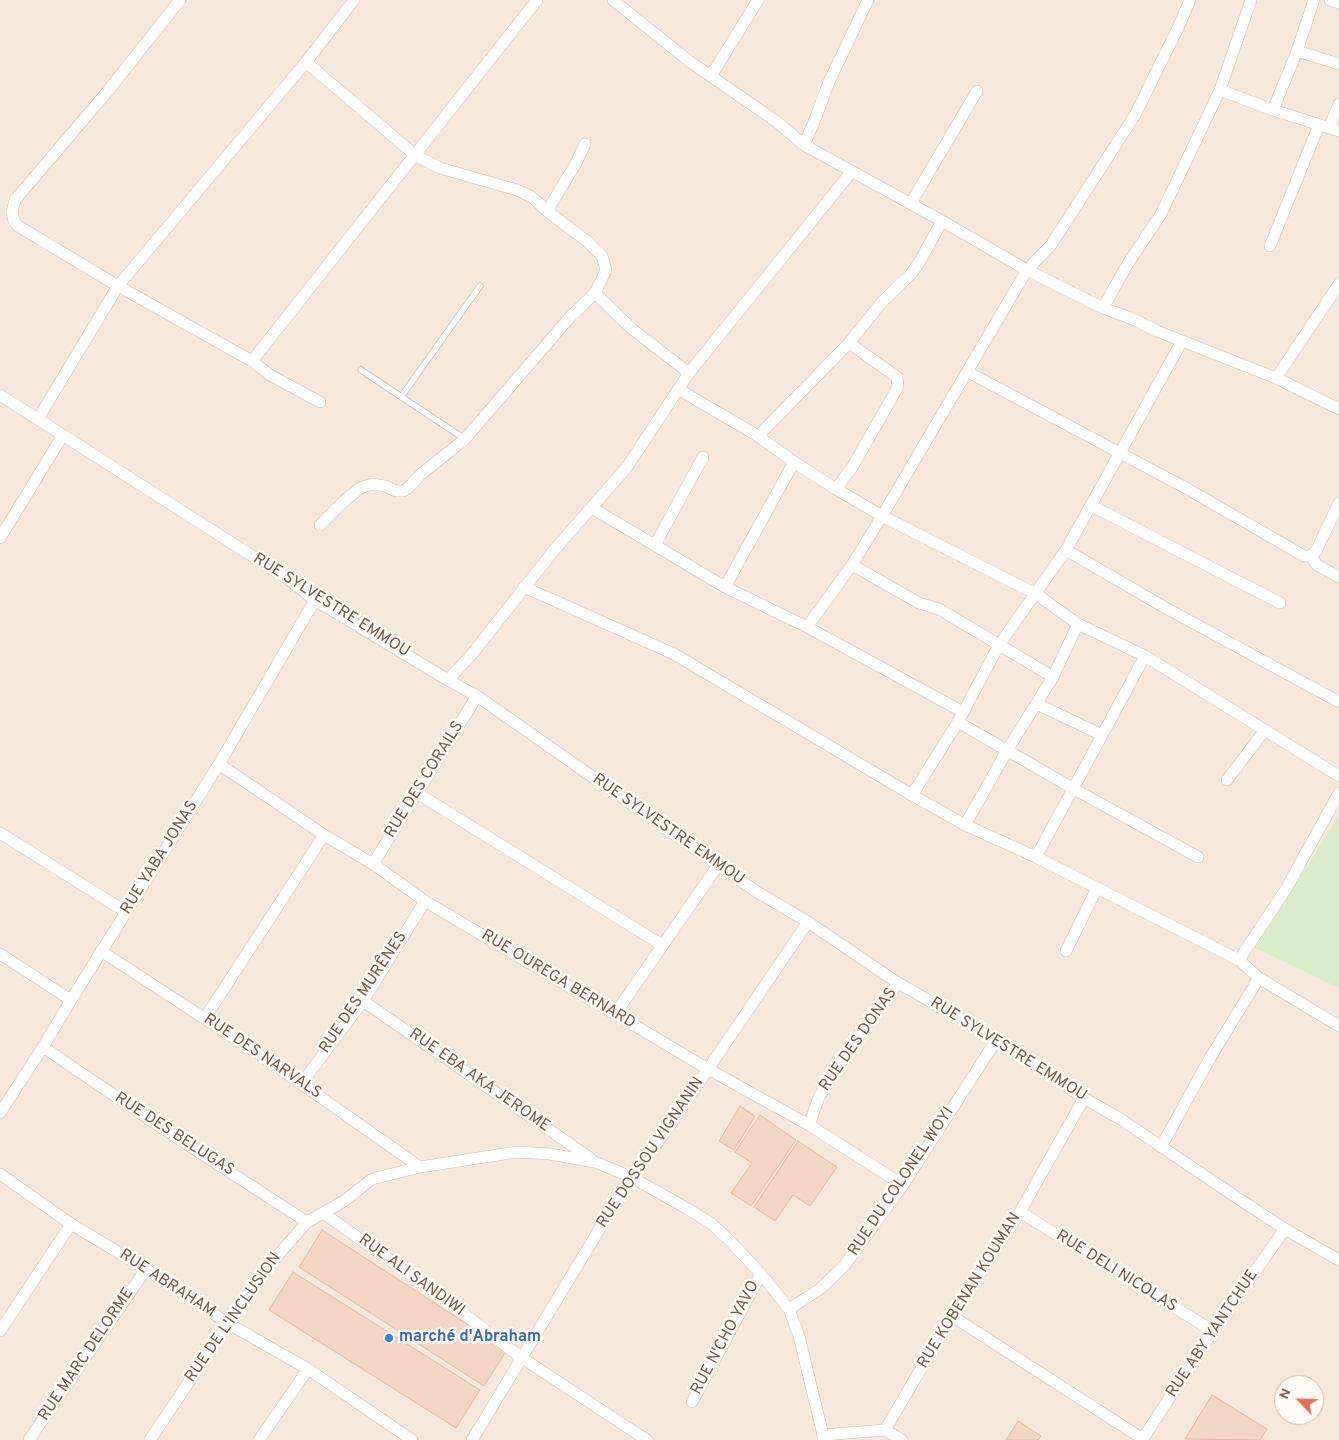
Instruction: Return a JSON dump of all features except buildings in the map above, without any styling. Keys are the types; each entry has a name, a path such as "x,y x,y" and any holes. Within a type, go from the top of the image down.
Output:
{"street":[{"path":"180,0 107,92 16,200 12,212 14,221 18,226 118,286 252,361 270,375 320,402"},
{"path":"38,420 118,286 306,62 354,0"},
{"path":"252,361 537,0"},
{"path":"613,0 689,61 777,122 804,145 942,220 1027,270 1103,308 1133,318 1157,331 1276,378 1339,409"},
{"path":"711,76 758,0"},
{"path":"804,145 829,82 868,0"},
{"path":"807,627 852,565 1027,270 1051,245 1135,115 1190,0"},
{"path":"1103,308 1127,265 1161,214 1220,90 1251,0"},
{"path":"1273,110 1297,51 1314,0"},
{"path":"1330,0 1339,3"},
{"path":"1297,51 1339,64"},
{"path":"306,62 415,155 440,168 517,190 532,197 547,211 588,242 602,256 606,270 595,293 570,317 465,439 420,475 403,492 396,492 385,486 372,484 360,488 343,502 320,526"},
{"path":"1220,90 1329,128"},
{"path":"911,203 977,91"},
{"path":"1270,246 1339,104"},
{"path":"547,211 575,165 585,144"},
{"path":"448,680 472,654 524,586 627,467 689,373 852,171"},
{"path":"758,436 849,343 882,302 910,274 926,252 942,220"},
{"path":"1276,378 1339,284"},
{"path":"595,293 632,329 689,373"},
{"path":"912,795 961,717 999,645 1066,550 1182,341"},
{"path":"836,489 853,466 898,387 897,377 849,343"},
{"path":"968,372 1184,487 1304,556 1311,556 1316,551 1339,503"},
{"path":"678,389 758,436 794,462 882,516 1036,594 1078,624 1145,656 1339,776"},
{"name":"RUE SYLVESTRE EMMOU","path":"0,395 285,577 315,600 477,696 757,892 808,922 898,983 997,1039 1285,1229 1339,1260"},
{"path":"0,538 63,435"},
{"path":"655,545 704,457"},
{"path":"725,587 794,462"},
{"path":"1092,506 1280,603"},
{"path":"592,508 725,587 807,627 961,717 1008,750 1074,789 1198,857"},
{"path":"1066,550 1164,607 1339,702"},
{"path":"1311,556 1317,565 1339,577"},
{"path":"852,565 919,603 939,609 1053,677"},
{"path":"524,586 674,654 965,825 1036,857 1239,960 1259,978 1339,1026"},
{"name":"RUE YABA JONAS","path":"0,1113 219,764 315,600"},
{"path":"965,825 1053,677 1078,624"},
{"path":"1036,857 1145,656"},
{"name":"RUE DES CORAILS","path":"373,864 477,696"},
{"path":"1037,704 1102,735"},
{"path":"1227,780 1265,730"},
{"name":"RUE OUREGA BERNARD","path":"219,764 324,835 373,864 425,901 708,1069 809,1125 903,1185"},
{"path":"417,793 662,945"},
{"path":"1239,960 1286,889 1339,793"},
{"path":"0,833 126,912"},
{"path":"205,1018 324,835"},
{"path":"615,1014 718,864"},
{"path":"1066,951 1097,888"},
{"name":"RUE DES MURÊNES","path":"302,1084 363,1001 425,901"},
{"name":"RUE DOSSOU VIGNANIN","path":"472,1440 631,1178 666,1131 808,922"},
{"name":"RUE DES NARVALS","path":"101,950 205,1018 420,1167"},
{"path":"0,954 71,1000"},
{"path":"1161,1147 1184,1109 1210,1058 1259,978"},
{"name":"RUE DES DONAS","path":"809,1125 819,1097 856,1039 898,983"},
{"name":"RUE EBA AKA JEROME","path":"363,1001 595,1162"},
{"name":"RUE DU COLONEL WOYI","path":"789,1309 820,1289 844,1266 903,1185 997,1039"},
{"name":"RUE DES BELUGAS","path":"43,1047 165,1130 306,1222"},
{"name":"RUE KOBENAN KOUMAN","path":"885,1430 952,1316 1020,1212 1084,1098"},
{"name":"RUE DE L'INCLUSION","path":"150,1440 260,1276 306,1222 344,1201 372,1179 420,1167 516,1152 565,1156 595,1162 631,1178 712,1224 760,1274 789,1309 799,1336 823,1437"},
{"name":"RUE ABRAHAM","path":"0,1174 71,1224 146,1269 229,1324 308,1369 412,1440"},
{"name":"RUE DELI NICOLAS","path":"1020,1212 1213,1331"},
{"name":"RUE ALI SANDIWI","path":"323,1213 435,1292 522,1358 647,1440"},
{"path":"0,1331 71,1224"},
{"name":"RUE ABY YANTCHUE","path":"1142,1439 1213,1331 1285,1229"},
{"name":"RUE MARC DELORME","path":"29,1440 146,1269"},
{"name":"RUE N'CHO YAVO","path":"692,1402 760,1274"},
{"path":"952,1316 1142,1439"},
{"path":"258,1440 308,1369"},
{"path":"823,1437 885,1430 902,1440"}],"lane":[{"path":"401,397 480,286"},
{"path":"360,370 465,439"}],"shaded area":[{"path":"0,0 1339,0 1339,1440 0,1440"}],"green space":[{"path":"1339,816 1339,988 1255,948"}],"place":[{"name":"marché d'Abraham","path":"389,1338"}]}
